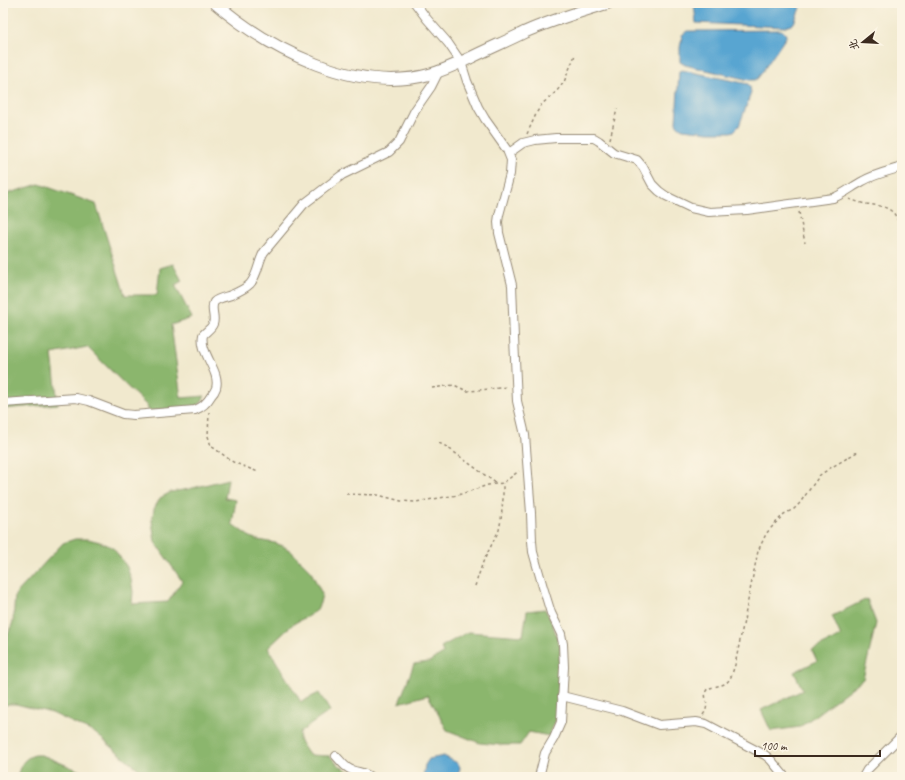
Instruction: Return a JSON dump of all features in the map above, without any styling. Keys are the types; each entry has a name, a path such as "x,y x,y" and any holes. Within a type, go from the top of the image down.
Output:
{"street":[{"path":"215,3 247,28 275,45 298,56 356,76 385,79 417,77 439,71 546,24 608,3"},
{"path":"415,3 448,43 461,62 467,82 478,107 485,120 509,153 511,160 510,174 498,222 512,285 517,401 525,435 533,552 551,612 561,634 563,644 564,667 561,722 554,738 545,752 539,777"},
{"path":"3,403 76,398 89,401 124,414 141,415 202,408 210,398 216,386 216,376 206,355 202,338 214,322 215,319 212,308 215,302 243,289 251,283 255,277 260,258 264,252 304,204 342,175 389,152 399,142 415,110 431,87 439,71"},
{"path":"509,153 523,143 535,140 556,138 594,138 614,154 637,160 643,167 652,184 666,196 691,208 709,212 747,210 833,198 864,180 902,167"},
{"path":"562,696 622,711 659,725 696,722 706,724 765,755 785,777"},
{"path":"863,777 867,770 902,735"},
{"path":"336,756 348,768 368,774 370,777"}],"path":[{"path":"523,143 536,112 564,82 575,55"},
{"path":"608,148 617,109"},
{"path":"842,194 848,199 885,207 891,210 899,222 902,239"},
{"path":"798,202 805,243"},
{"path":"432,388 454,385 470,391 516,387"},
{"path":"210,398 208,436 211,446 233,462 258,472"},
{"path":"439,443 447,447 497,484"},
{"path":"696,722 704,714 707,708 706,691 709,688 726,684 730,679 758,551 766,534 784,514 794,509 799,504 820,475 859,451"},
{"path":"346,494 378,495 401,501 415,502 458,495 488,485 503,483 527,465"},
{"path":"475,586 483,562 499,530 503,499 503,483"}],"green space":[{"path":"39,184 96,204 125,295 157,295 160,268 173,264 182,281 175,285 192,318 171,325 181,398 205,396 200,404 189,409 149,411 147,406 87,347 52,354 58,404 3,409 3,195"},
{"path":"228,479 225,498 236,500 232,524 250,537 275,543 291,551 310,570 322,594 316,611 293,624 268,648 301,702 319,693 330,711 300,732 299,740 309,755 330,756 337,764 357,777 148,777 95,733 52,713 16,704 3,706 3,647 13,622 15,595 63,543 75,539 88,539 112,547 127,567 133,592 132,604 168,602 182,581 155,542 152,521 154,509 160,498 171,492"},
{"path":"867,599 876,623 863,679 800,727 771,731 761,710 803,690 794,672 817,661 812,650 841,636 832,616"},
{"path":"545,609 553,625 560,647 558,715 549,736 529,732 520,745 480,743 447,730 428,695 399,703 414,664 429,662 443,653 441,647 468,632 523,636 527,611"},
{"path":"35,755 47,757 96,777 17,777 19,769 25,760"}],"water":[{"path":"694,3 802,3 794,23 785,27 696,23"},
{"path":"781,30 785,33 786,37 758,78 755,80 749,80 685,65 680,62 682,35 687,31"},
{"path":"682,70 748,84 751,93 739,126 734,131 709,132 683,129 676,123 679,71"},
{"path":"444,756 458,764 460,769 456,777 423,777 425,765 429,759"}]}
